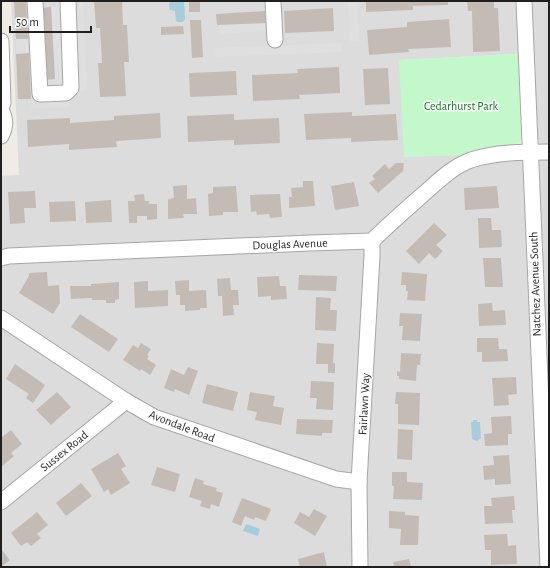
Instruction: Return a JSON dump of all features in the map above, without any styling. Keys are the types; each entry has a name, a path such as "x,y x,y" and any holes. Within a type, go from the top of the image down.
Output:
{"street":[{"path":"35,1 40,94 66,93 71,88 68,1"},
{"path":"273,1 275,40"},
{"name":"Natchez Avenue South","path":"524,1 548,567"},
{"path":"1,41 3,103 1,106"},
{"path":"1,110 4,116 5,124 1,136"},
{"path":"372,241 435,184 456,168 469,161 517,152 549,152"},
{"name":"Douglas Avenue","path":"1,258 17,256 372,241"},
{"name":"Fairlawn Way","path":"360,567 359,482 372,241"},
{"name":"Avondale Road","path":"1,318 126,401 154,417 336,479 359,482"},
{"name":"Sussex Road","path":"1,502 126,401"}],"shaded area":[{"path":"11,1 549,1 549,144 541,144 537,139 534,53 399,60 470,155 471,169 496,162 549,159 549,567 1,567 1,176 19,175"},
{"path":"74,1 83,1 87,90 78,91"},
{"path":"348,1 357,1 359,41 350,42"},
{"path":"61,6 65,87 45,88 44,80 55,79 51,7"},
{"path":"266,23 266,31 220,34 219,25"},
{"path":"16,39 28,39 29,53 16,54"},
{"path":"342,43 342,52 213,57 213,48"},
{"path":"69,98 69,107 31,108 31,100"}],"green space":[{"name":"Cedarhurst Park","path":"518,54 521,139 519,143 484,150 470,155 404,157 399,60"}],"water":[{"path":"170,1 184,1 185,19 183,22 176,21 175,11 170,10"},
{"path":"473,420 480,422 481,438 477,441 472,439 471,422 473,422"},
{"path":"246,524 260,529 258,536 243,531"}],"building":[{"path":"14,1 26,1 28,39 16,39"},
{"path":"94,1 122,1 123,25 127,25 129,62 124,62 126,96 100,97 98,63 102,63 100,28 96,28"},
{"path":"189,1 200,1 200,12 189,12"},
{"path":"366,1 448,1 448,5 413,6 413,10 366,12"},
{"path":"467,1 494,1 494,8 498,8 500,51 473,52 472,11 468,11"},
{"path":"51,7 55,79 44,80 41,8"},
{"path":"333,8 334,31 285,33 284,11"},
{"path":"265,11 266,23 217,25 216,14"},
{"path":"449,19 451,47 408,49 409,52 369,55 367,30 407,27 407,22"},
{"path":"190,20 201,20 203,57 192,58"},
{"path":"183,26 184,34 161,35 161,27"},
{"path":"29,53 31,99 18,99 16,54"},
{"path":"339,67 340,93 299,95 300,99 253,101 252,75 298,73 297,69"},
{"path":"388,68 390,104 365,105 363,69"},
{"path":"236,71 237,95 190,97 189,73"},
{"path":"352,112 352,116 396,114 398,140 351,142 351,138 306,140 304,114"},
{"path":"160,113 161,138 116,141 117,147 69,150 69,144 28,147 27,120 70,118 70,123 114,120 114,116"},
{"path":"234,114 234,120 279,118 280,143 234,145 234,140 188,142 187,116"},
{"path":"396,163 404,163 403,171 378,193 369,183 375,179 372,176 385,164 389,169"},
{"path":"303,181 313,181 315,206 289,208 289,197 292,197 291,188 303,187"},
{"path":"354,182 359,206 335,210 331,186"},
{"path":"187,185 187,199 196,198 197,214 183,214 184,218 168,219 168,199 174,198 173,186"},
{"path":"236,186 238,212 223,212 223,215 209,216 208,194 213,193 213,187"},
{"path":"497,186 499,208 465,210 464,188"},
{"path":"35,191 36,208 24,208 25,223 10,224 8,192"},
{"path":"144,194 145,201 149,201 149,204 157,204 157,219 147,220 147,216 137,216 137,223 129,223 128,201 135,201 134,195"},
{"path":"280,194 282,217 270,218 269,214 257,215 256,211 251,212 250,195"},
{"path":"111,200 112,222 86,223 85,202"},
{"path":"75,201 76,221 50,222 49,202"},
{"path":"478,218 491,218 492,230 501,230 502,247 479,248"},
{"path":"434,223 447,235 436,245 443,251 435,259 429,253 419,264 406,251"},
{"path":"483,258 501,258 503,287 485,287"},
{"path":"47,272 48,286 59,285 60,303 53,314 19,293 29,276 29,273"},
{"path":"402,272 427,274 425,301 407,300 408,291 406,291 406,285 401,285"},
{"path":"299,275 337,276 336,291 298,290"},
{"path":"279,276 280,286 286,286 287,299 271,300 271,296 258,297 257,277"},
{"path":"230,278 231,290 238,290 239,305 233,305 234,315 223,316 222,296 218,296 217,279"},
{"path":"189,280 189,291 206,290 207,308 185,311 185,305 180,305 180,295 176,295 175,281"},
{"path":"148,281 148,291 168,290 168,306 135,308 134,282"},
{"path":"119,282 119,299 115,300 115,303 106,303 106,300 92,300 92,298 71,299 70,286 91,286 91,284"},
{"path":"316,297 331,298 330,310 337,310 336,331 315,330"},
{"path":"492,303 493,311 505,310 506,325 479,326 478,304"},
{"path":"400,313 422,314 420,341 402,340 403,326 399,326"},
{"path":"80,314 118,339 109,352 71,327"},
{"path":"477,338 498,338 499,349 507,349 508,361 482,362 482,352 477,352"},
{"path":"141,343 151,349 147,355 149,356 147,359 156,365 150,375 141,369 140,371 123,360 133,345 138,348"},
{"path":"317,343 334,344 333,363 335,363 335,373 328,373 328,364 316,364"},
{"path":"401,353 421,354 420,365 417,365 416,381 399,379 399,376 397,376 397,371 400,372"},
{"path":"15,364 45,385 33,403 26,398 29,394 6,379"},
{"path":"188,367 198,371 189,395 175,389 174,392 164,388 171,369 184,375"},
{"path":"516,377 517,394 508,395 509,405 494,406 492,378"},
{"path":"311,381 334,382 333,410 316,409 317,398 310,398"},
{"path":"207,384 238,392 233,411 202,403"},
{"path":"57,392 71,407 51,425 36,410"},
{"path":"250,392 275,396 273,406 284,408 281,425 255,420 257,412 247,410"},
{"path":"396,392 420,393 419,425 398,424 398,404 395,404"},
{"path":"511,416 512,434 508,434 508,445 485,446 484,434 492,433 491,417"},
{"path":"297,419 333,420 332,433 322,433 322,436 296,434"},
{"path":"398,429 413,430 412,460 397,459"},
{"path":"11,430 22,444 11,453 14,456 1,467 1,436 2,437"},
{"path":"118,453 126,466 121,469 130,483 111,495 108,489 104,492 91,469"},
{"path":"509,455 511,484 495,485 495,479 484,480 483,466 494,465 493,456"},
{"path":"157,467 180,474 175,492 151,485"},
{"path":"392,472 407,472 407,482 423,483 422,500 393,499 394,486 392,486"},
{"path":"195,478 204,481 203,484 217,488 216,491 223,493 219,507 211,504 210,509 200,506 202,501 189,497"},
{"path":"81,483 92,496 66,516 56,503"},
{"path":"514,496 515,510 512,510 513,523 485,524 484,506 492,506 491,498"},
{"path":"242,498 271,509 266,521 255,517 254,520 245,516 241,526 232,522"},
{"path":"314,509 327,516 315,536 294,523 300,512 309,517"},
{"path":"389,511 405,512 405,515 419,516 418,545 400,545 401,529 389,528"},
{"path":"37,512 48,525 37,534 41,538 31,546 27,542 21,546 11,533"},
{"path":"507,534 508,546 516,545 517,564 491,565 491,550 485,550 484,535"},
{"path":"1,549 10,560 1,567"},
{"path":"324,552 327,567 300,567 298,559"},
{"path":"409,559 411,567 394,567 393,562"}]}
